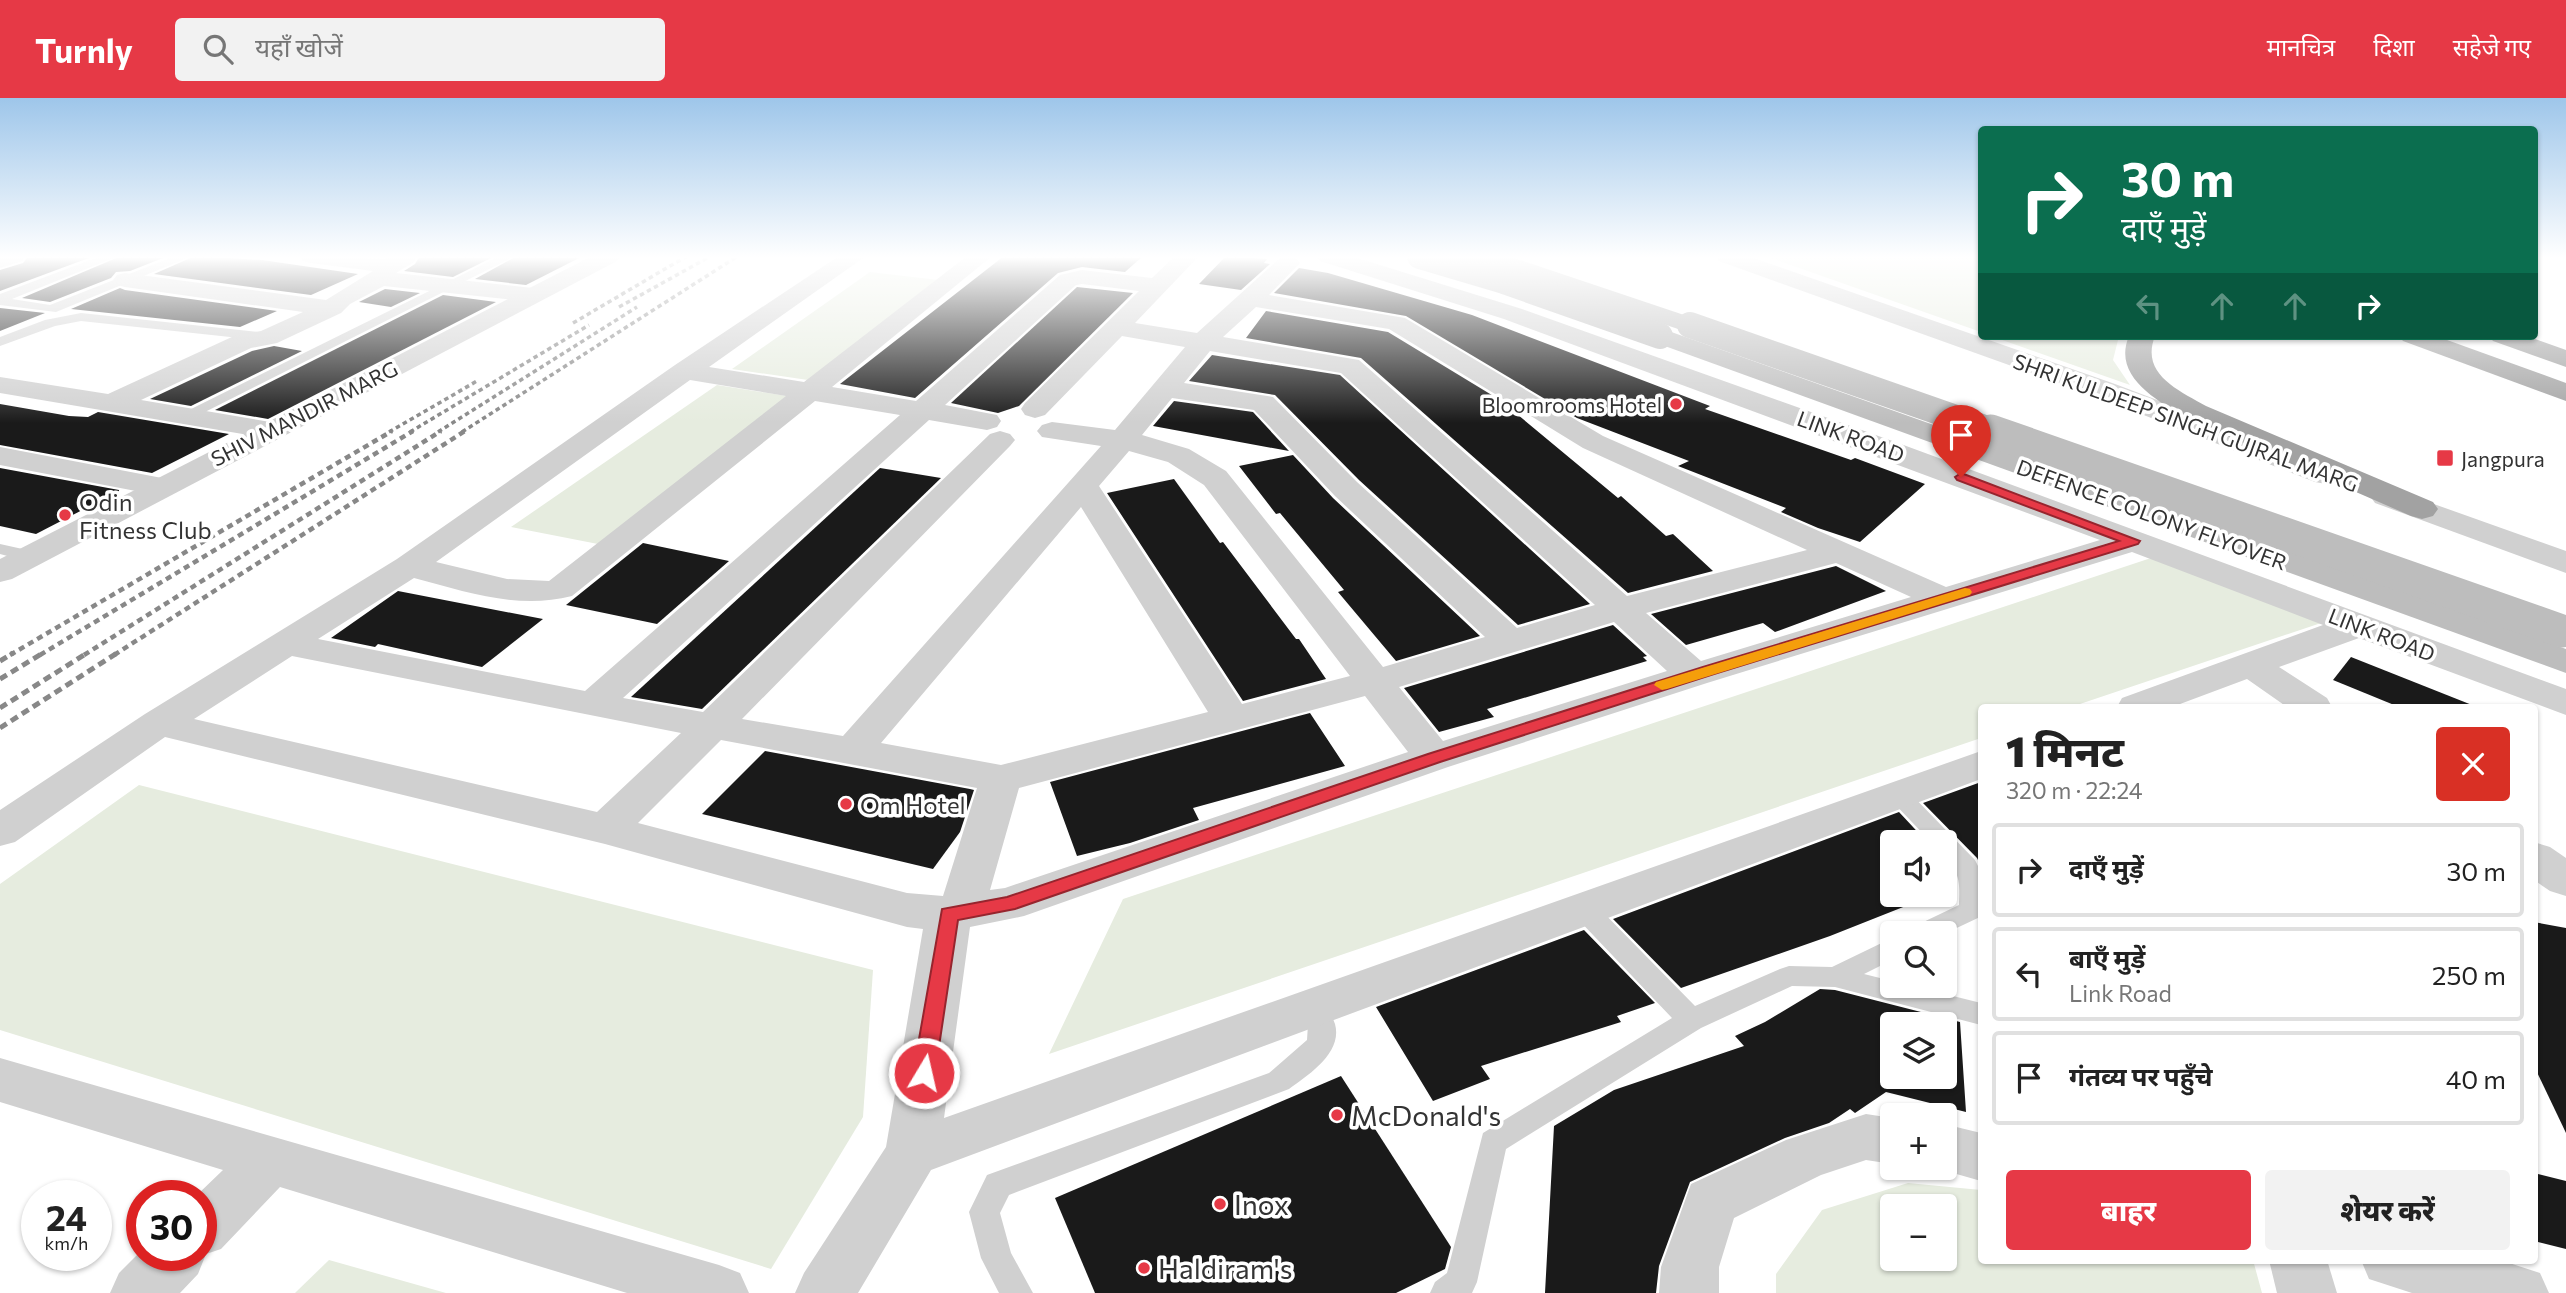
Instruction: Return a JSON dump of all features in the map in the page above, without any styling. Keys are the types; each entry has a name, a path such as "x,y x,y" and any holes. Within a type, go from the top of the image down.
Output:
{"highway":[{"path":"2538,336 2566,345"},
{"path":"2139,340 2135,346 2137,361 2147,377 2166,395 2196,412 2422,509"},
{"path":"2423,340 2566,393"},
{"path":"2469,340 2566,375"},
{"path":"2513,340 2566,359"}],"main road":[{"name":"DEFENCE COLONY FLYOVER","path":"1593,312 2561,645"},
{"name":"DEFENCE COLONY FLYOVER","path":"1640,312 2561,645"}],"street":[{"path":"110,404 243,342 268,337 324,312"},
{"name":"SHIV MANDIR MARG","path":"0,572 501,312"},
{"path":"0,831 159,723 409,566 772,312"},
{"path":"409,566 526,593 549,593 560,589 910,312"},
{"path":"593,705 1033,312"},
{"path":"685,371 923,411 1031,440 1044,420 1134,312"},
{"path":"852,751 1121,442 1204,341 1237,312"},
{"path":"1328,312 1396,323 1451,313"},
{"name":"SHRI KULDEEP SINGH GUJRAL MARG","path":"1884,312 2105,390 2253,449 2566,563"},
{"name":"LINK ROAD","path":"1451,313 1513,314 2566,703"},
{"path":"1358,353 1396,323"},
{"path":"1396,323 1593,442 1944,598"},
{"path":"1118,328 1204,341 1358,353 1620,608 1694,675"},
{"path":"0,385 272,430"},
{"path":"1165,389 1263,403 1346,489 1510,640"},
{"path":"1044,420 1121,442 1179,454 1198,464 1215,478 1434,758"},
{"path":"605,829 712,726 993,431"},
{"path":"0,456 162,487"},
{"path":"1083,485 1231,717"},
{"path":"159,723 605,829 907,910 955,914 1008,904 1434,758 1694,675 2133,541"},
{"path":"287,644 593,705 1001,779 1373,682 1620,608 1839,552"},
{"path":"2144,704 2337,632 2362,627"},
{"path":"2249,664 2309,704"},
{"path":"912,1153 1978,765"},
{"path":"825,1293 912,1153 955,914 1001,779"},
{"path":"2538,861 2566,880"},
{"path":"0,1080 719,1293"},
{"path":"1689,1293 1690,1267 1711,1202 1805,1157 1866,1137 1880,1139"},
{"path":"1957,1151 1978,1156"},
{"path":"217,1214 268,1161"},
{"path":"2299,1264 2307,1293"},
{"path":"2406,1264 2519,1293"},
{"path":"140,1293 161,1271"}],"lane":[{"path":"185,416 395,312"},
{"path":"0,342 62,319 81,317 268,337"},
{"path":"0,549 30,556"},
{"path":"1897,793 1963,860 1973,880 1971,911 1950,921"},
{"path":"1583,908 1691,1020"},
{"path":"1835,977 1880,954"},
{"path":"1446,1293 1461,1282 1493,1142 1691,1020 1789,976 1835,977 1978,1013"},
{"path":"1017,1293 997,1258 984,1212 998,1185 1279,1081 1311,1055 1322,1039 1323,1028 1312,1007"}],"shaded area":[{"path":"813,312 897,312 808,380 732,369"},
{"path":"1923,312 1978,312 1978,331"},
{"path":"2002,340 2118,340 2113,360 2130,385"},
{"path":"717,385 793,397 598,544 511,527"},
{"path":"2157,556 2327,621 2080,704 1978,704 1978,739 1049,1054 1123,899"},
{"path":"139,785 873,970 863,1117 771,1269 0,1030 0,884"},
{"path":"1908,1183 1978,1190 1978,1264 2254,1264 2262,1293 1776,1293 1776,1274 1822,1210"},
{"path":"329,1260 446,1293 295,1293"}],"building":[{"path":"0,312 45,313 0,331"},
{"path":"97,312 275,312 240,327"},
{"path":"410,312 477,312 268,419 215,410"},
{"path":"933,312 1014,312 915,398 840,384"},
{"path":"1050,312 1114,312 1019,406 998,413 951,403"},
{"path":"1265,312 1388,332 1500,400 1618,498 1621,496 1666,536 1673,534 1713,571 1628,593 1361,358 1246,338"},
{"path":"1382,312 1461,312 1472,315 1710,406 1705,409 1925,484 1860,542 1818,528 1781,512 1786,508 1678,466 1689,461 1577,418 1406,316"},
{"path":"274,346 302,351 191,406 150,399 252,351"},
{"path":"1212,355 1340,375 1590,604 1518,625 1359,480 1275,395 1189,381"},
{"path":"1174,401 1253,412 1289,451 1153,426"},
{"path":"0,404 69,416 88,417 98,412 229,434 152,473 0,445"},
{"path":"1293,455 1333,498 1480,636 1396,661 1338,592 1344,590 1280,513 1276,514 1239,466"},
{"path":"0,468 119,491 36,534 0,526"},
{"path":"880,468 941,478 702,709 631,697"},
{"path":"1174,479 1220,543 1223,542 1296,639 1299,639 1326,679 1243,701 1107,493"},
{"path":"643,543 729,561 657,624 566,605"},
{"path":"1836,566 1886,591 1775,632 1763,623 1686,645 1651,614"},
{"path":"398,591 543,619 482,667 378,644 375,647 331,638"},
{"path":"1613,625 1647,656 1643,657 1647,661 1487,709 1494,717 1439,732 1404,688"},
{"path":"2351,657 2469,704 2392,704 2333,680"},
{"path":"1310,713 1345,766 1193,808 1199,820 1130,843 1077,856 1050,782"},
{"name":"Om Hotel","path":"765,751 974,790 960,832 933,869 702,814"},
{"path":"1978,783 1978,860 1957,838 1957,830 1950,830 1923,803"},
{"path":"1899,812 1916,830 1880,830 1880,907 1903,907 1830,936 1681,988 1613,919"},
{"path":"2538,923 2566,928 2566,1133 2538,1074"},
{"path":"1584,930 1655,1003 1617,1016 1621,1022 1481,1066 1490,1079 1433,1101 1376,1007"},
{"path":"1820,989 1835,990 1921,1012 1880,1012 1880,1089 1957,1089 1957,1021 1960,1022 1966,1112 1957,1110 1957,1103 1930,1103 1886,1092 1855,1113 1850,1109 1829,1123 1785,1138 1690,1182 1659,1266 1656,1293 1545,1293 1554,1126 1614,1090 1744,1046 1735,1036 1765,1022"},
{"path":"1341,1076 1451,1247 1445,1269 1396,1293 1095,1293 1055,1198"},
{"path":"2538,1174 2566,1181 2566,1249 2538,1242"}],"railway":[{"path":"573,323 592,312"},
{"path":"438,432 629,312"},
{"path":"462,432 651,312"},
{"path":"410,432 589,325"},
{"path":"389,432 477,381"},
{"path":"10,655 392,431"},
{"path":"40,655 413,431"},
{"path":"84,655 441,431"},
{"path":"114,655 465,431"},
{"path":"0,661 13,653"},
{"path":"0,679 43,653"},
{"path":"0,708 87,653"},
{"path":"0,728 117,653"}],"slow traffic":[{"path":"1662,685 1965,592"}],"place":[{"name":"Bloomrooms Hotel","path":"1676,404"},
{"name":"Jangpura","path":"2445,458"},
{"name":"Odin Fitness Club","path":"65,515"},
{"name":"Om Hotel","path":"846,804"},
{"name":"McDonald's","path":"1337,1115"},
{"name":"Inox","path":"1220,1204"},
{"name":"Haldiram's","path":"1144,1268"}],"route":[{"path":"924,1073 949,914 976,912 1008,904 1434,758 1709,670 2133,541 1961,477"}]}
